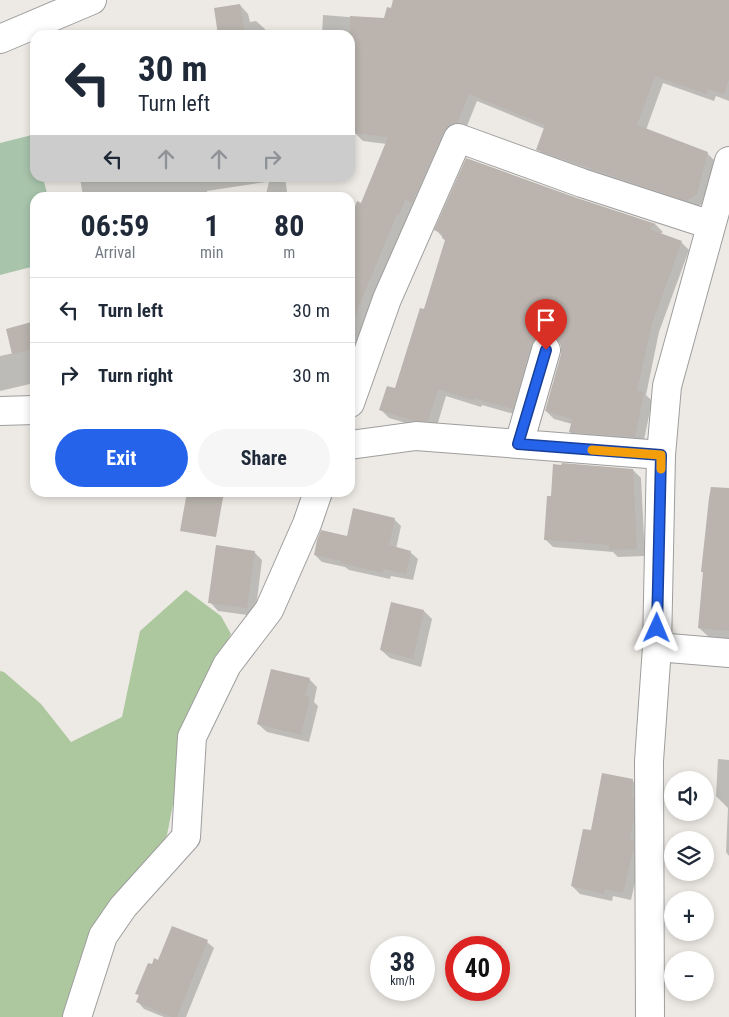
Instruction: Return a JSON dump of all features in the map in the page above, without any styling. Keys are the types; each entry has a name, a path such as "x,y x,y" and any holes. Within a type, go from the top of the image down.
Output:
{"street":[{"path":"0,39 92,0"},
{"path":"355,389 387,299 458,138 711,225"},
{"path":"650,1017 649,761 656,647 661,455 666,386 729,161"},
{"path":"518,444 546,350"},
{"path":"0,410 30,410"},
{"path":"355,444 416,436 661,455"},
{"path":"77,1017 103,936 123,907 186,837 192,737 227,665 268,610 307,524 316,497"},
{"path":"656,647 729,653"}],"green space":[{"path":"30,136 30,182 44,182 47,192 30,192 30,267 0,275 0,143"},
{"path":"186,590 221,616 231,634 197,698 180,745 174,799 167,835 69,1017 0,1017 0,671 4,672 41,704 71,742 122,717 140,631"}],"building":[{"path":"393,0 729,0 729,79 724,94 708,89 706,94 655,76 637,125 708,152 697,194 687,201 536,150 545,125 469,94 457,123 449,125 444,132 412,203 405,200 399,215 397,214 355,316 355,206 357,201 361,203 388,137 355,133 355,30 350,30 350,16 384,18 387,7 391,8"},
{"path":"240,4 244,30 217,30 214,8"},
{"path":"466,158 656,224 649,229 682,241 652,324 637,391 644,392 635,437 569,432 572,419 545,411 561,354 561,346 558,340 550,335 542,335 535,339 531,345 513,409 474,398 473,400 438,389 428,421 414,421 379,410 387,386 395,388 420,308 424,309 445,240 442,238 443,234 434,230"},
{"path":"30,322 30,350 12,354 6,329"},
{"path":"562,463 633,469 637,549 609,550 609,545 544,540 547,496 551,496 553,464 561,465"},
{"path":"711,487 729,488 729,631 698,628 703,572 701,572"},
{"path":"186,497 223,497 216,537 180,531"},
{"path":"353,508 395,518 389,545 411,551 406,574 383,569 383,573 314,555 321,530 347,536"},
{"path":"216,545 255,551 247,608 208,603"},
{"path":"391,602 424,610 413,659 380,650"},
{"path":"271,669 310,678 305,696 310,697 301,735 257,724"},
{"path":"602,773 633,779 634,816 630,839 634,840 634,847 623,893 605,889 604,894 571,886 583,829 591,830"},
{"path":"172,926 208,940 177,1017 172,1017 136,1002 139,995 135,994 148,963 152,964 154,958 158,960"}],"slow traffic":[{"path":"592,450 661,455 661,469"}],"route":[{"path":"546,350 518,444 661,455 657,628"}]}
